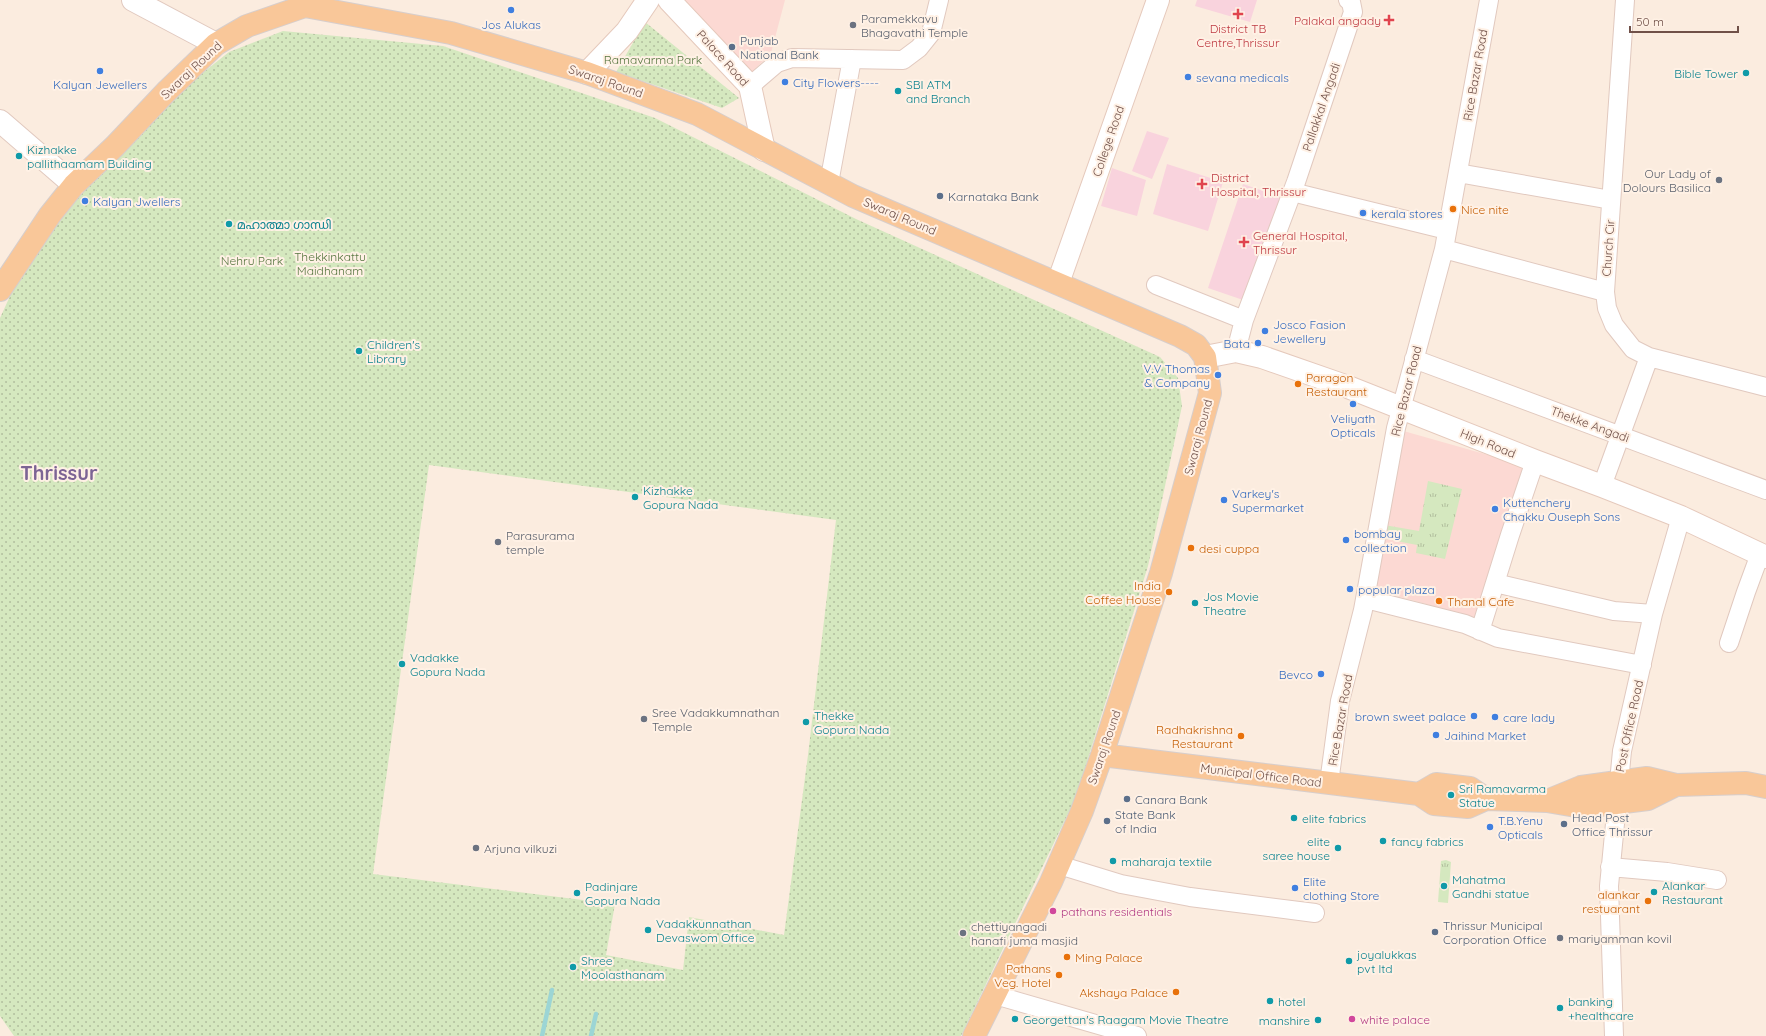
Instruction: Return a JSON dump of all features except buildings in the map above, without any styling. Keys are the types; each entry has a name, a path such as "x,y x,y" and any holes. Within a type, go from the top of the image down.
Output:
{"main road":[{"path":"133,0 216,44"},
{"path":"587,73 627,31 648,0"},
{"name":"Palace Road","path":"669,0 750,86 764,150"},
{"name":"College Road","path":"1058,283 1158,0"},
{"name":"Swaraj Round","path":"0,290 50,215 74,185 115,146 166,92 216,44 247,26 305,6 450,33 587,73 697,114 764,150 888,211 1180,336 1196,345 1205,357 1209,375 1210,393 1161,573 1102,755 1082,811 1058,865 974,1036"},
{"path":"0,121 74,185"},
{"name":"High Road","path":"1205,357 1236,350 1262,357 1401,407 1535,462 1681,517 1763,556"},
{"name":"Municipal Office Road","path":"1102,755 1419,794 1436,784 1470,788 1486,799 1547,801 1581,787 1617,793 1647,778 1676,785 1746,783 1766,787"}],"street":[{"path":"750,86 777,63 792,58 903,60 919,48 931,33 939,0"},
{"name":"Pallakkal Angadi","path":"1236,350 1244,320 1292,192 1353,12 1351,2 1348,0"},
{"name":"Rice Bazar Road","path":"1329,783 1340,701 1366,599 1401,407 1444,248 1489,0"},
{"name":"Church Cir","path":"1625,0 1604,292 1607,308 1614,325 1633,349 1649,357 1766,387"},
{"path":"829,183 852,59"},
{"path":"1458,173 1611,200"},
{"path":"1292,192 1447,230"},
{"path":"1444,248 1604,292"},
{"path":"1156,285 1244,320"},
{"path":"1602,486 1649,357"},
{"name":"Thekke Angadi","path":"1414,359 1766,490"},
{"path":"1480,631 1535,462"},
{"name":"Post Office Road","path":"1614,1036 1609,886 1622,751 1653,614 1681,517"},
{"path":"1729,643 1746,592 1763,556"},
{"path":"1496,583 1614,611 1653,614"},
{"path":"1366,599 1465,624 1498,638 1642,665"},
{"path":"1058,865 1136,887 1190,897 1315,913"},
{"path":"1610,867 1666,872 1717,880"},
{"path":"995,995 1137,1036"}],"shaded area":[{"path":"677,0 785,0 771,53 750,74"},
{"name":"District TB Centre,Thrissur","path":"1197,0 1257,0 1250,22 1195,6"},
{"path":"1147,131 1169,138 1152,179 1132,171"},
{"path":"1167,164 1223,182 1208,231 1153,214"},
{"path":"1112,168 1146,180 1137,216 1101,206"},
{"name":"General Hospital, Thrissur","path":"1243,184 1281,197 1246,301 1208,288"},
{"path":"1400,430 1527,466 1477,618 1372,589"}],"green space":[{"name":"Ramavarma Park","path":"645,22 739,98 722,108 616,72"},
{"name":"Thekkinkattu Maidhanam","path":"283,31 443,46 655,118 856,219 1160,357 1178,378 1182,406 1148,566 1076,797 961,1036 14,1036 0,1016 0,318 16,283 75,200 195,79 229,52","holes":["429,465 836,520 808,755 784,935 689,917 683,970 606,955 615,904 373,874"]},
{"path":"1428,481 1462,489 1445,559 1416,553 1417,545 1381,538 1384,525 1419,531"},
{"path":"1446,860 1451,862 1448,903 1438,902 1441,861"}],"waterway":[{"path":"542,1036 552,990"},
{"path":"591,1036 596,1014"}],"place":[{"name":"Jos Alukas","path":"511,10"},
{"name":"District TB Centre,Thrissur","path":"1238,14"},
{"name":"Palakal angady","path":"1389,20"},
{"name":"Paramekkavu Bhagavathi Temple","path":"853,25"},
{"name":"Punjab National Bank","path":"732,47"},
{"name":"Kalyan Jewellers","path":"100,71"},
{"name":"Bible Tower","path":"1746,73"},
{"name":"sevana medicals","path":"1188,77"},
{"name":"City Flowers----","path":"785,82"},
{"name":"SBI ATM and Branch","path":"898,91"},
{"name":"Kizhakke pallithaamam Building","path":"19,156"},
{"name":"Our Lady of Dolours Basilica","path":"1719,180"},
{"name":"District Hospital, Thrissur","path":"1202,184"},
{"name":"Karnataka Bank","path":"940,196"},
{"name":"Kalyan Jwellers","path":"85,201"},
{"name":"Nice nite","path":"1453,209"},
{"name":"kerala stores","path":"1363,213"},
{"name":"മഹാത്മാ ഗാന്ധി","path":"229,224"},
{"name":"General Hospital, Thrissur","path":"1244,242"},
{"name":"Josco Fasion Jewellery","path":"1265,331"},
{"name":"Bata","path":"1258,343"},
{"name":"Children's Library","path":"359,351"},
{"name":"V.V Thomas & Company","path":"1218,375"},
{"name":"Paragon Restaurant","path":"1298,384"},
{"name":"Veliyath Opticals","path":"1353,404"},
{"name":"Kizhakke Gopura Nada","path":"635,497"},
{"name":"Varkey's Supermarket","path":"1224,500"},
{"name":"Kuttenchery Chakku Ouseph Sons","path":"1495,509"},
{"name":"bombay collection","path":"1346,540"},
{"name":"Parasurama temple","path":"498,542"},
{"name":"desi cuppa","path":"1191,548"},
{"name":"popular plaza","path":"1350,589"},
{"name":"India Coffee House","path":"1169,592"},
{"name":"Thanal Cafe","path":"1439,601"},
{"name":"Jos Movie Theatre","path":"1195,603"},
{"name":"Vadakke Gopura Nada","path":"402,664"},
{"name":"Bevco","path":"1321,674"},
{"name":"brown sweet palace","path":"1474,716"},
{"name":"care lady","path":"1495,717"},
{"name":"Sree Vadakkumnathan Temple","path":"644,719"},
{"name":"Thekke Gopura Nada","path":"806,722"},
{"name":"Jaihind Market","path":"1436,735"},
{"name":"Radhakrishna Restaurant","path":"1241,736"},
{"name":"Sri Ramavarma Statue","path":"1451,795"},
{"name":"Canara Bank","path":"1127,799"},
{"name":"elite fabrics","path":"1294,818"},
{"name":"State Bank of India","path":"1107,821"},
{"name":"Head Post Office Thrissur","path":"1564,824"},
{"name":"T.B.Yenu Opticals","path":"1490,827"},
{"name":"fancy fabrics","path":"1383,841"},
{"name":"Arjuna vilkuzi","path":"476,848"},
{"name":"elite saree house","path":"1338,848"},
{"name":"maharaja textile","path":"1113,861"},
{"name":"Mahatma Gandhi statue","path":"1444,886"},
{"name":"Elite clothing Store","path":"1295,888"},
{"name":"Alankar Restaurant","path":"1654,892"},
{"name":"Padinjare Gopura Nada","path":"577,893"},
{"name":"alankar restuarant","path":"1648,901"},
{"name":"pathans residentials","path":"1053,911"},
{"name":"Vadakkunnathan Devaswom Office","path":"648,930"},
{"name":"Thrissur Municipal Corporation Office","path":"1435,932"},
{"name":"chettiyangadi hanafi juma masjid","path":"963,933"},
{"name":"mariyamman kovil","path":"1560,938"},
{"name":"Ming Palace","path":"1067,957"},
{"name":"joyalukkas pvt ltd","path":"1349,961"},
{"name":"Shree Moolasthanam","path":"573,967"},
{"name":"Pathans Veg. Hotel","path":"1059,975"},
{"name":"Akshaya Palace","path":"1176,992"},
{"name":"hotel","path":"1270,1001"},
{"name":"banking +healthcare","path":"1560,1008"},
{"name":"Georgettan's Raagam Movie Theatre","path":"1015,1019"},
{"name":"white palace","path":"1352,1019"},
{"name":"manshire","path":"1318,1020"}],"district":[{"name":"Thrissur","path":"59,472"}],"park label":[{"name":"Nehru Park","path":"252,260"}]}
